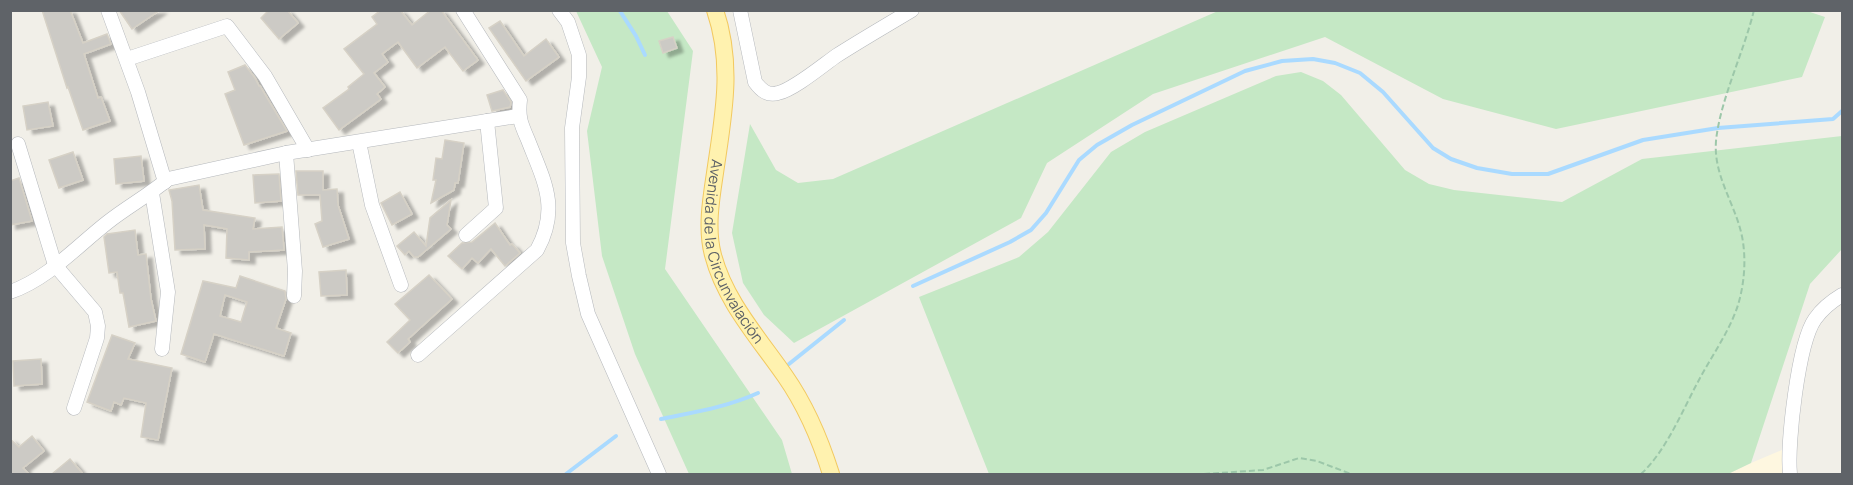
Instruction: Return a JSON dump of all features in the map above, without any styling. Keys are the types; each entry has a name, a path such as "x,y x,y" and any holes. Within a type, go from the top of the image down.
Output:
{"main road":[{"name":"Avenida de la Circunvalación","path":"715,10 721,27 726,62 724,104 710,216 712,253 718,272 739,311 798,396 811,420 831,474"}],"street":[{"path":"108,10 127,59 165,182"},
{"path":"418,355 537,250 544,238 550,215 544,181 518,116 520,100 463,10"},
{"path":"560,10 568,22 579,55 579,77 572,128 573,243 579,276 588,314 659,474"},
{"path":"740,10 754,82 762,91 770,94 789,88 912,10"},
{"path":"127,59 226,26 265,76 308,150"},
{"path":"10,292 31,283 168,179 286,153 518,116"},
{"path":"466,235 496,208 487,121"},
{"path":"358,142 372,205 401,285"},
{"path":"18,144 56,265 95,312 98,326 97,338 74,408"},
{"path":"286,153 295,271 294,296"},
{"path":"152,193 168,292 162,349"},
{"path":"1790,474 1790,436 1807,333 1825,308 1842,295"},
{"path":"1825,308 1842,307"}],"path":[{"path":"1641,474 1659,453 1732,320 1742,290 1743,243 1738,219 1720,179 1716,143 1722,110 1746,41 1754,10"},
{"path":"1204,474 1263,470 1299,458 1317,461 1351,474"}],"shaded area":[{"path":"1782,450 1785,474 1728,474 1751,463"}],"green space":[{"path":"576,11 667,11 693,51 665,269 782,440 792,474 689,474 635,354 602,256 587,131 602,67"},
{"path":"1218,11 1807,11 1825,17 1802,77 1556,129 1443,99 1325,37 1153,94 1047,163 1021,218 794,343 764,315 743,283 732,233 750,124 776,170 798,183 833,179"},
{"path":"1301,72 1323,81 1341,95 1405,170 1429,184 1454,190 1562,202 1642,159 1842,136 1842,249 1810,284 1751,463 1728,474 989,474 919,297 1019,257 1048,232 1111,152 1145,132 1276,76"}],"building":[{"path":"42,10 70,10 83,43 107,34 111,44 84,54 98,98 101,97 110,121 83,130"},
{"path":"119,10 160,10 132,29"},
{"path":"269,10 287,10 298,23 279,39 261,18"},
{"path":"381,10 400,10 412,25 431,10 441,10 478,60 463,71 445,47 417,68 398,42 382,54 388,62 374,73 385,87 377,94 381,99 339,130 323,108 349,89 348,87 364,74 344,49 377,24 372,17"},
{"path":"500,21 524,56 546,39 559,57 526,81 489,28"},
{"path":"673,37 677,48 663,53 659,41"},
{"path":"245,65 287,131 244,145 225,94 235,90 228,72"},
{"path":"503,90 511,102 510,107 492,111 487,95"},
{"path":"48,102 53,126 27,130 23,106"},
{"path":"445,140 464,143 458,183 455,183 454,190 431,203 436,180 433,180 436,158 442,159"},
{"path":"73,152 83,180 59,188 49,160"},
{"path":"141,156 144,181 116,184 114,159"},
{"path":"296,171 323,171 323,190 337,189 338,205 349,239 323,247 315,224 322,221 320,195 298,195"},
{"path":"279,174 281,201 255,203 253,175"},
{"path":"19,178 32,221 10,225 10,181"},
{"path":"199,185 203,210 255,218 253,229 282,227 284,250 249,252 249,260 226,258 227,229 204,225 205,249 175,250 172,201 169,190"},
{"path":"400,192 412,214 392,225 381,203"},
{"path":"451,200 447,225 451,229 418,257 414,257 409,251 405,255 397,246 414,232 426,246 430,218"},
{"path":"495,223 510,245 512,244 520,253 505,266 491,249 478,263 472,258 462,269 448,256 462,243 472,242"},
{"path":"135,230 138,255 146,254 156,321 129,327 117,272 109,273 104,237 107,234"},
{"path":"346,270 347,295 321,296 319,272"},
{"path":"429,275 452,299 408,339 410,342 398,353 387,342 410,320 395,304"},
{"path":"240,276 285,291 286,299 276,328 291,333 284,356 214,334 205,362 181,354 203,281 236,288","holes":["225,295 247,302 241,322 220,316"]},
{"path":"112,335 135,343 128,359 172,368 158,440 141,437 146,403 124,398 121,405 114,402 111,411 87,402"},
{"path":"41,359 42,384 14,386 13,361"},
{"path":"32,436 44,451 23,468 29,474 10,474 10,439 19,447"},
{"path":"70,459 83,474 52,474"}],"waterway":[{"path":"620,11 645,55"},
{"path":"913,286 1010,242 1031,230 1046,213 1079,160 1097,145 1132,125 1245,71 1282,61 1313,59 1335,63 1360,73 1383,92 1433,148 1451,159 1477,168 1512,174 1548,174 1643,140 1718,128 1833,119 1842,111"},
{"path":"789,364 844,320"},
{"path":"661,419 723,406 758,393"},
{"path":"566,474 616,436"}]}
